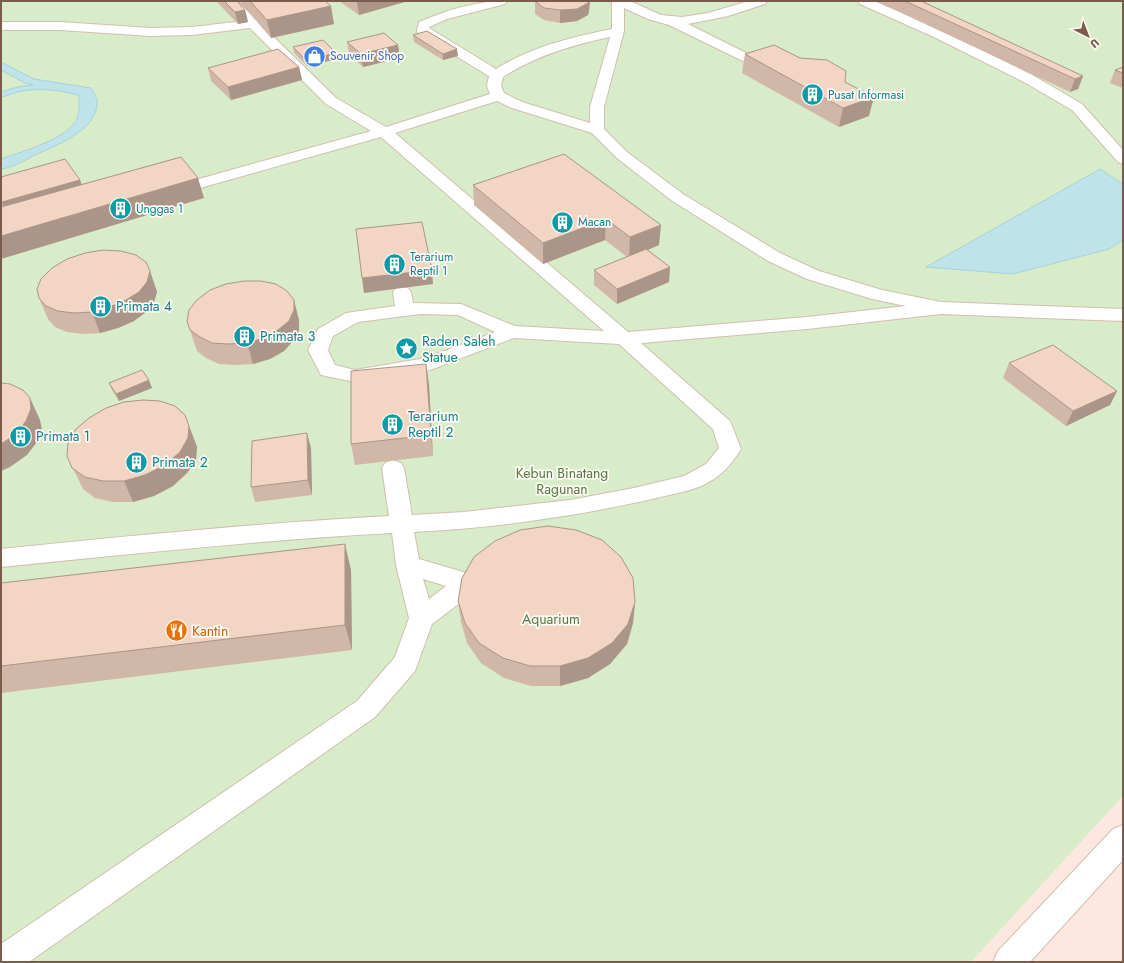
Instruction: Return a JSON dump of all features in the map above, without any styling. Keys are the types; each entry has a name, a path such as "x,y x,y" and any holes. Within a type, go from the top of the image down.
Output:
{"street":[{"path":"1,558 209,536 464,521 570,508 634,496 690,482 714,469 730,449 723,426 624,338 384,132 331,100 230,1"},
{"path":"496,75 423,30 423,25 442,16 501,1"},
{"path":"597,130 597,107 618,30 619,1 657,19 674,22 747,59"},
{"path":"674,22 726,12 761,1"},
{"path":"864,1 941,35 1029,79 1077,107 1123,159"},
{"path":"1,26 60,26 145,32 192,31 254,24"},
{"path":"618,30 592,36 548,50 510,65 496,75 494,86 498,96 517,105 597,130 622,155 678,197 774,257 813,275 878,294 941,308"},
{"path":"201,183 384,132 498,96"},
{"path":"512,332 395,376 355,376 328,370 318,350 325,333 354,317 404,301 420,308 461,310 512,332 624,338 807,323 941,308 1123,315"},
{"path":"2,962 366,709 406,663 420,618 408,565 393,468"},
{"path":"408,565 468,583 420,618"},
{"path":"1009,962 1123,839"}],"shaded area":[{"path":"1123,796 1123,962 971,962"}],"green space":[{"name":"Kebun Binatang Ragunan","path":"1,1 1123,1 1123,796 971,962 1,962"}],"water":[{"path":"1,62 34,79 91,88 97,101 95,114 82,130 63,142 18,164 1,169 1,159 49,141 67,131 75,122 78,114 79,102 78,95 43,90 29,90 1,97 1,92 18,87 33,85 25,83 1,70"},
{"path":"1100,169 1123,184 1123,240 1109,249 1013,274 926,267"}],"building":[{"path":"224,1 237,1 245,10 235,12"},
{"path":"250,1 325,1 331,6 267,20"},
{"path":"535,1 589,1 577,9 560,10 544,8"},
{"path":"905,1 921,1 1083,76 1075,79"},
{"path":"427,31 457,49 443,54 413,35"},
{"path":"384,33 398,45 361,54 347,42"},
{"path":"323,40 336,53 306,60 293,47"},
{"path":"774,45 800,58 827,60 846,71 845,82 874,97 843,108 745,54"},
{"path":"278,49 299,67 228,87 208,68"},
{"path":"1123,67 1123,73 1115,70"},
{"path":"564,154 661,225 630,237 606,219 543,243 473,185"},
{"path":"181,157 198,178 1,236 1,207"},
{"path":"65,159 80,180 2,202 1,201 1,177"},
{"name":"Terarium Reptil 1","path":"422,222 432,270 362,278 356,229"},
{"path":"646,249 670,267 617,289 594,270"},
{"path":"103,250 121,251 136,255 146,262 150,271 147,282 139,292 110,307 92,312 74,313 58,311 46,306 39,298 37,289 41,279 52,268 67,259 85,253"},
{"path":"244,281 261,281 276,284 287,291 294,300 294,310 289,321 278,330 264,338 247,343 212,343 190,330 187,321 189,310 197,300 210,290 226,284"},
{"path":"1053,345 1117,391 1073,411 1009,363"},
{"name":"Terarium Reptil 2","path":"426,364 431,435 351,444 351,371"},
{"path":"142,370 149,380 116,394 109,383"},
{"path":"1,383 10,384 23,390 30,398 31,409 26,421 16,434 1,444"},
{"name":"Primata 2","path":"143,400 160,401 175,406 185,415 189,426 188,438 180,452 165,465 145,475 124,481 103,481 85,477 72,468 67,456 68,442 76,429 89,418 106,408 124,402"},
{"path":"307,433 308,480 251,487 252,441"},
{"name":"Aquarium","path":"548,526 576,530 602,540 621,557 633,578 635,602 628,624 612,643 588,658 560,666 530,666 503,658 479,643 465,623 458,601 462,578 474,557 495,541 520,530"},
{"name":"Kantin","path":"345,544 345,625 1,666 1,583"}],"place":[{"name":"Souvenir Shop","path":"315,56"},
{"name":"Pusat Informasi","path":"812,95"},
{"name":"Unggas 1","path":"121,209"},
{"name":"Macan","path":"562,222"},
{"name":"Terarium Reptil 1","path":"395,264"},
{"name":"Primata 4","path":"100,306"},
{"name":"Primata 3","path":"245,336"},
{"name":"Raden Saleh Statue","path":"407,349"},
{"name":"Terarium Reptil 2","path":"393,424"},
{"name":"Primata 1","path":"20,436"},
{"name":"Primata 2","path":"137,462"},
{"name":"Kantin","path":"176,631"}]}
